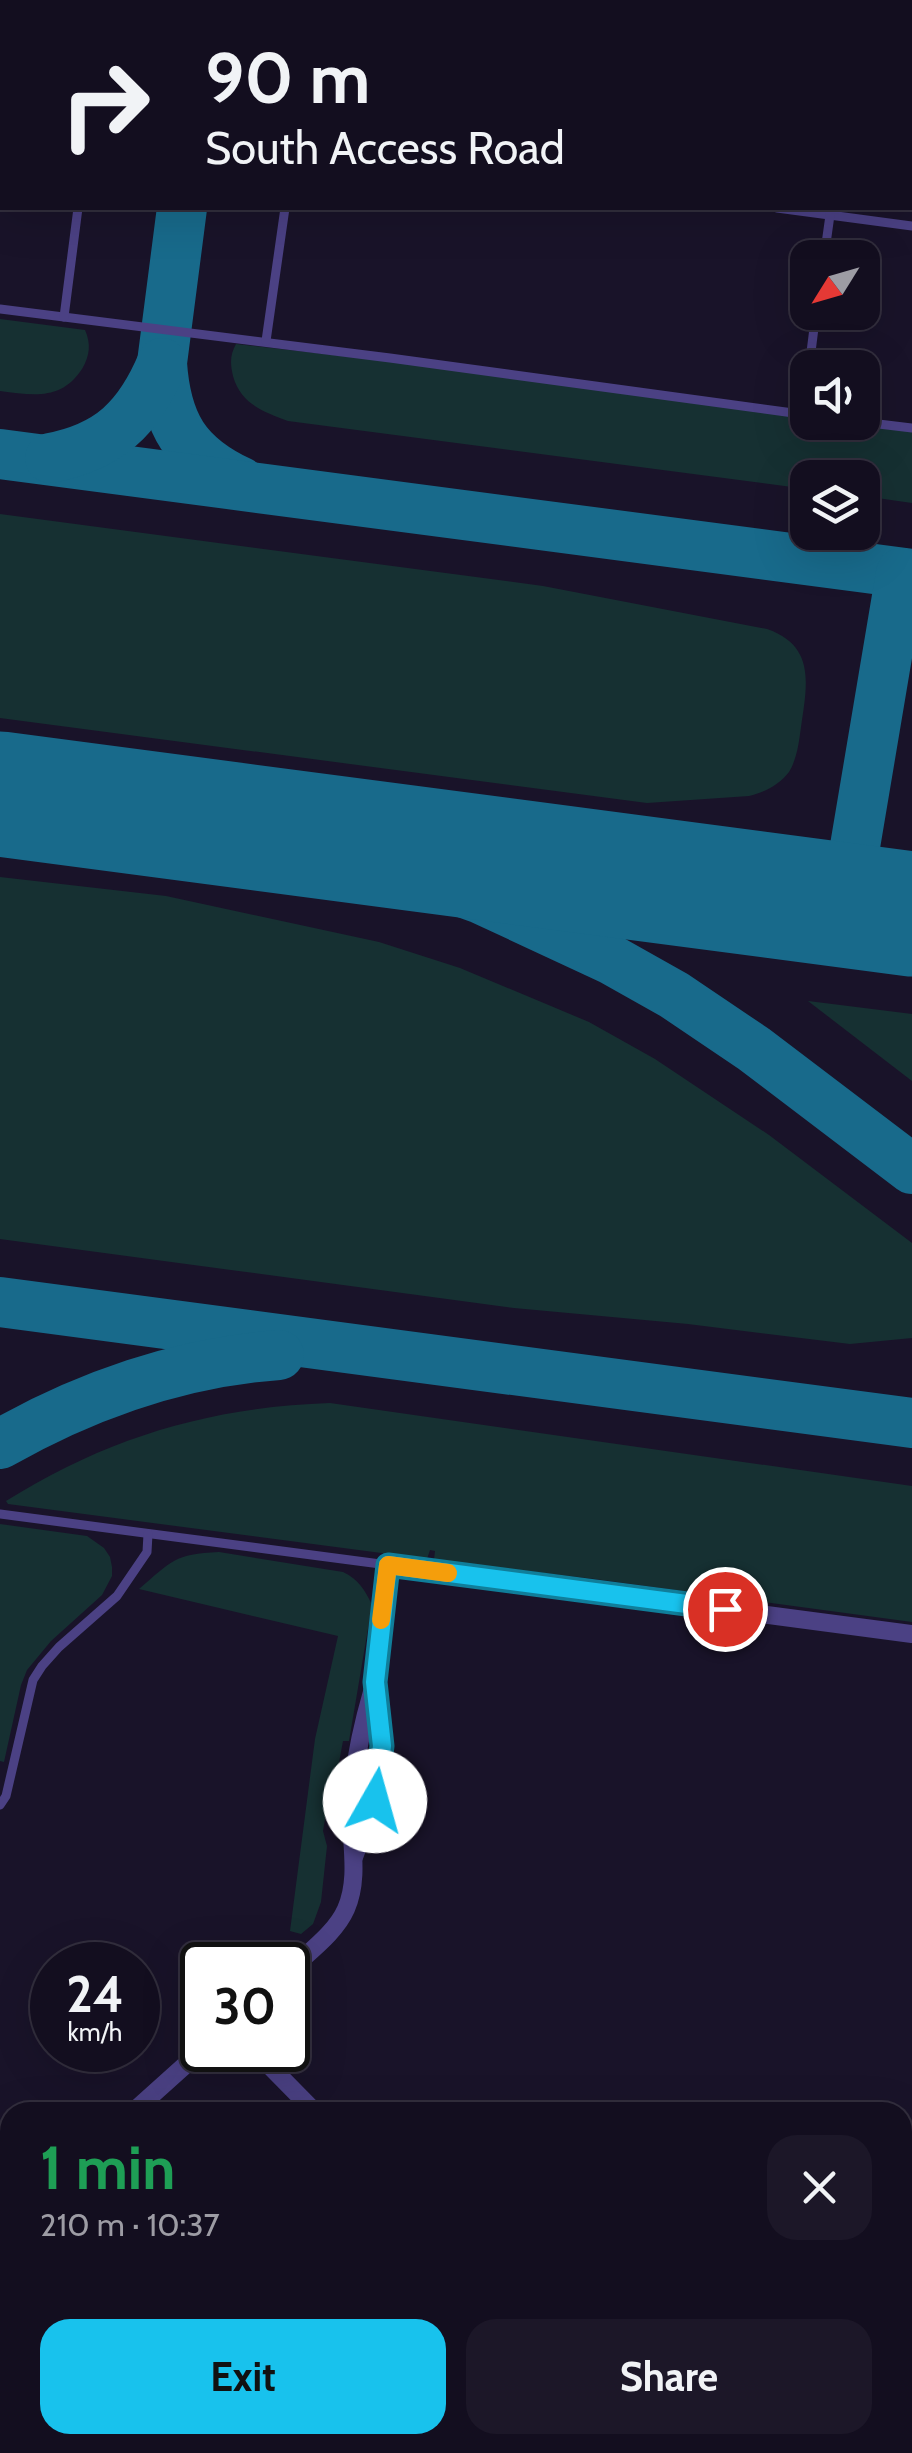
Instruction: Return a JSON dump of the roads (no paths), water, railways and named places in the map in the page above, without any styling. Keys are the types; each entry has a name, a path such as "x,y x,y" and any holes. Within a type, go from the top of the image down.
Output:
{"street":[{"path":"310,1950 339,1921 351,1889 351,1810 358,1742 375,1682 388,1565 912,1634"},
{"path":"144,2102 180,2070"},
{"path":"276,2072 305,2102"}],"lane":[{"path":"64,317 78,210"},
{"path":"266,342 285,210"},
{"path":"826,240 830,211 912,226"},
{"path":"0,308 790,412"},
{"path":"880,424 909,427"},
{"path":"0,1514 388,1565"},
{"path":"0,1805 6,1796 33,1680 59,1648 117,1596 147,1552 148,1534"}]}
